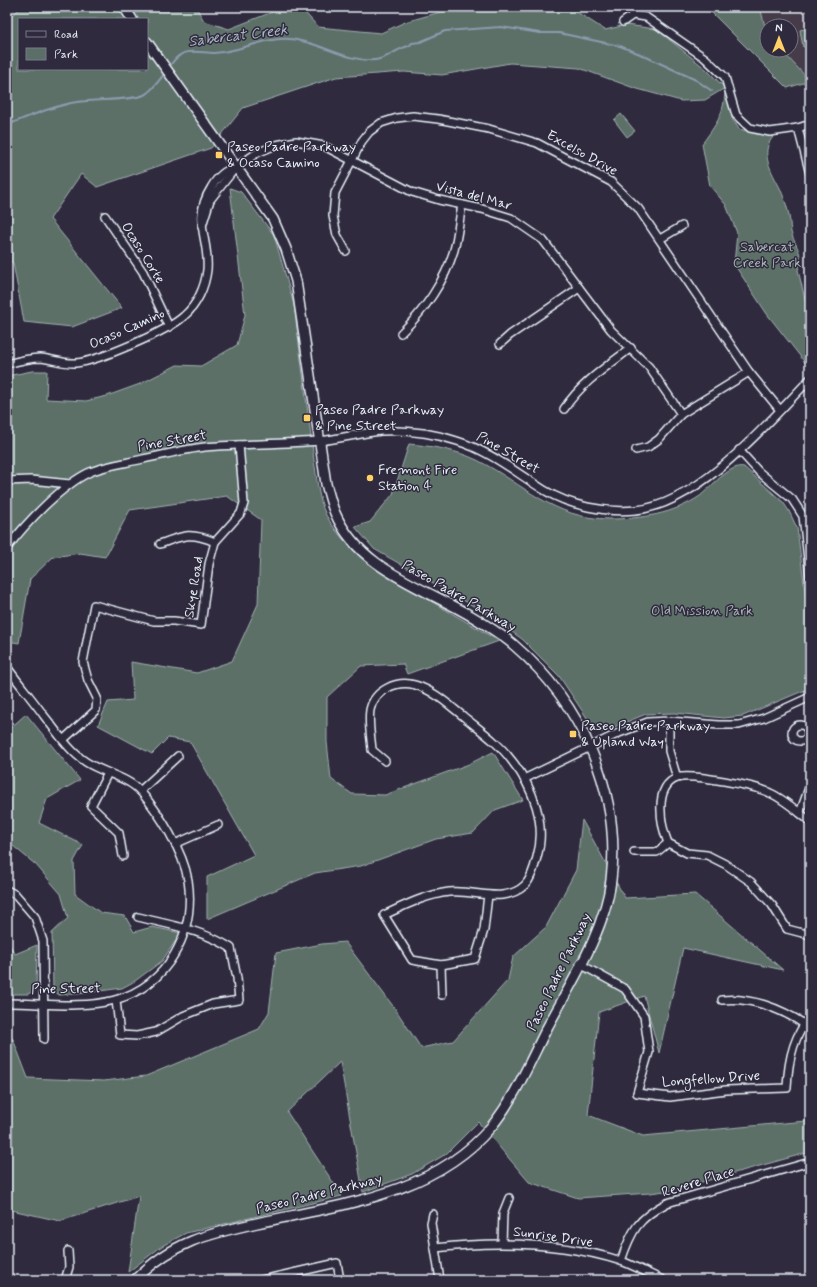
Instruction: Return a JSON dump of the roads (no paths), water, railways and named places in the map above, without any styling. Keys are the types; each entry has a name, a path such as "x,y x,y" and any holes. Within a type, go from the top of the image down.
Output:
{"main road":[{"path":"124,7 131,18"},
{"name":"Paseo Padre Parkway","path":"135,1280 157,1260 187,1242 214,1233 371,1198 421,1180 458,1159 490,1127 516,1090 580,964 596,936 611,882 613,856 613,832 607,795 592,747 548,678 515,645 478,620 396,576 368,557 349,537 334,513 326,484 321,440 296,281 286,249 273,219 181,88 149,46"}],"street":[{"path":"623,22 633,15 646,17 705,58 725,77 736,115 750,128 770,132 798,128 810,124"},
{"name":"Excelso Drive","path":"346,250 337,235 333,216 335,193 362,141 381,123 397,118 413,116 438,119 489,129 538,143 611,182 638,208 749,372 780,410"},
{"path":"798,128 810,174"},
{"name":"Vista del Mar","path":"236,168 258,153 276,145 296,141 324,146 412,192 482,209 511,218 543,240 611,330 649,367 681,414"},
{"name":"Ocaso Camino","path":"7,364 30,358 75,363 90,361 169,327 185,315 192,308 203,286 207,270 207,258 202,226 202,210 208,193 221,174 228,169 236,168"},
{"path":"401,333 417,317 441,280 454,251 462,205"},
{"name":"Ocaso Corte","path":"105,216 143,272 169,327"},
{"path":"660,239 682,226"},
{"path":"500,344 510,335 579,288"},
{"path":"564,409 572,396 591,376 631,348"},
{"path":"636,450 648,447 659,439 681,414 749,372"},
{"name":"Pine Street","path":"7,548 51,500 70,484 92,472 118,464 203,447 321,440 380,431 404,431 435,435 460,442 492,456 545,490 566,500 605,510 637,510 668,501 696,487 739,450 810,379"},
{"name":"Skye Road","path":"63,740 96,710 96,698 88,680 84,662 94,604 154,621 174,621 201,625 209,564 215,542 241,513 244,503 238,445"},
{"path":"739,450 758,472 792,499 803,516 808,537 810,578"},
{"path":"7,480 31,480 70,484"},
{"path":"160,544 182,536 200,536 215,542"},
{"name":"Pine Street","path":"7,667 10,678 68,747 86,762 129,783 140,791 160,818 175,844 188,880 186,928 178,950 162,973 151,983 134,994 102,1003 73,1004 7,1002"},
{"path":"385,761 372,750 370,710 375,699 382,691 403,683 425,688 449,705 491,738 512,761 524,779 536,806 539,817 540,838 535,865 526,884 513,894 488,895 451,892 424,896 384,915 412,960 441,965 474,959 484,930 488,895"},
{"path":"524,779 619,733 648,722 669,721 739,725 764,718 810,697"},
{"path":"669,721 669,751 677,778"},
{"path":"805,740 810,746"},
{"path":"140,791 178,756"},
{"path":"108,773 91,806 119,833 123,856"},
{"path":"810,821 770,793 732,782 693,777 677,778 666,788 661,800 664,832 668,843 687,853 707,855 725,864 751,882 772,905 787,929 810,935"},
{"path":"800,813 810,785"},
{"path":"175,844 218,825"},
{"path":"634,852 657,852 668,843"},
{"path":"7,890 16,895 35,917 43,941 45,1003 44,1039"},
{"path":"116,1000 120,1036 137,1036 156,1032 183,1016 213,1004 239,1000 237,978 231,948 217,939 186,928 138,917"},
{"name":"Longfellow Drive","path":"580,964 625,989 644,1016 649,1052 637,1093 670,1097 726,1090 787,1088 788,1069 792,1050 804,1024"},
{"path":"441,965 442,995"},
{"path":"722,1000 738,998 780,1010 804,1024 810,1018"},
{"name":"Revere Place","path":"621,1262 635,1226 652,1211 667,1203 810,1162"},
{"path":"502,1243 503,1213 510,1198"},
{"path":"433,1214 431,1223 440,1280"},
{"name":"Sunrise Drive","path":"435,1248 502,1243 584,1252 621,1262 663,1280"},
{"path":"65,1280 69,1267 68,1251"},
{"path":"262,1280 337,1263 340,1280"}],"waterway":[{"name":"Sabercat Creek","path":"169,68 177,57 187,52 224,52 261,42 280,39 311,43 353,58 375,60 384,58 409,46 412,43 420,42 445,31 501,27 540,33 559,33 620,46 696,80 712,91"},
{"name":"Sabercat Creek","path":"7,125 68,104 84,101 138,97 144,95 153,88 165,73"}],"place":[{"name":"Paseo Padre Parkway & Ocaso Camino","path":"219,155"},
{"name":"Paseo Padre Parkway & Pine Street","path":"307,418"},
{"name":"Fremont Fire Station 4","path":"370,478"},
{"name":"Paseo Padre Parkway & Upland Way","path":"573,734"}],"park label":[{"name":"Sabercat Creek Park","path":"767,256"},
{"name":"Old Mission Park","path":"702,611"}]}
